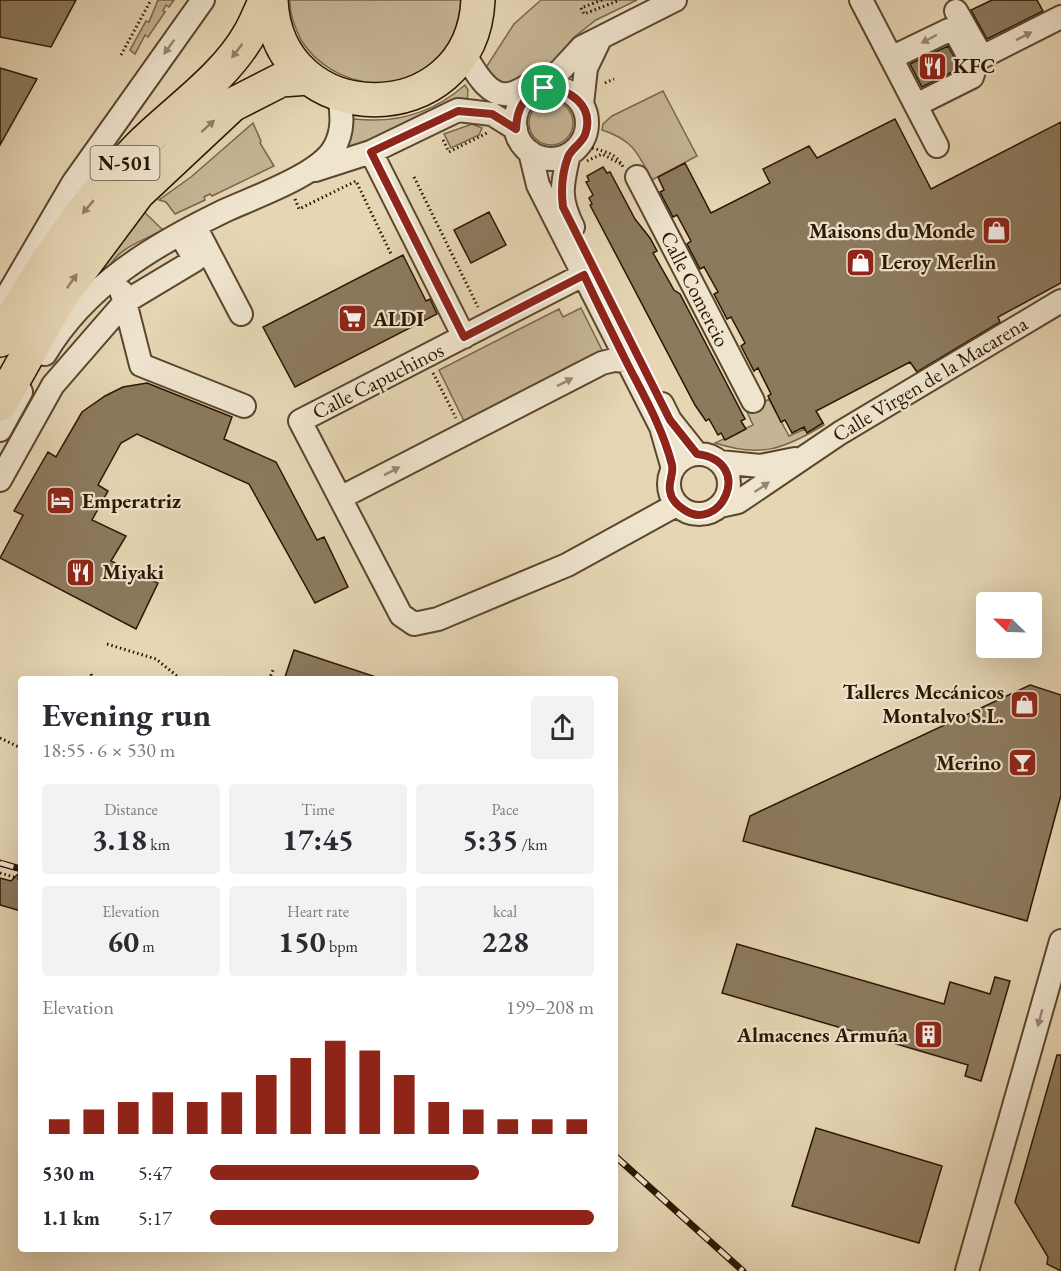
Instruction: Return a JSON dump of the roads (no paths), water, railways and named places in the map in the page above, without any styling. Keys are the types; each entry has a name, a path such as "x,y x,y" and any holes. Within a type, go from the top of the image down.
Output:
{"highway":[{"name":"N-501","path":"0,340 19,306 77,220 138,148 210,82 233,57 250,34 266,0"},
{"path":"271,0 271,15 279,39 291,60 309,78 339,95 365,101 400,98 417,92 440,78 461,55 484,5"},
{"name":"N-501","path":"0,404 59,299 138,193 232,105 280,80 309,78"}],"street":[{"path":"0,308 85,166 203,0"},
{"path":"506,129 524,99 550,81 582,47 675,0"},
{"path":"861,0 937,146"},
{"path":"956,11 982,57 1061,15 1054,0"},
{"path":"891,58 949,30 955,31 975,68 972,77 916,105"},
{"path":"601,38 586,68 582,104 586,119 585,134 561,188 563,207 670,420 697,454"},
{"path":"461,55 486,85 504,94 520,91 531,83 550,81 582,104"},
{"path":"461,55 471,78 492,97 501,100 524,99"},
{"path":"308,172 334,150 343,122 339,95"},
{"path":"0,430 76,309 116,275 154,248 308,172 371,152 458,111 492,114 530,152 542,158 575,160"},
{"path":"371,152 464,337"},
{"path":"530,152 538,185 661,428 673,469 669,487 676,505 686,512 698,515 710,513 720,506 728,492 728,476 720,462 709,455 697,454 683,458 673,469"},
{"name":"Calle Comercio","path":"626,167 753,401"},
{"path":"0,480 53,385 124,302 195,260 188,230"},
{"path":"188,230 241,314"},
{"path":"116,275 141,365 244,406"},
{"name":"Calle Capuchinos","path":"340,498 300,421 584,275"},
{"name":"Calle Virgen de la Macarena","path":"720,506 746,497 800,459 1061,300"},
{"path":"627,362 614,360 602,363 340,498 401,615 410,622 422,624 567,565 676,505"},
{"name":"Calle Virgen de la Macarena","path":"720,462 760,466 800,459"},
{"path":"967,1271 1061,941"},
{"path":"953,1271 979,1230"}],"railway":[{"path":"0,863 18,868"},
{"path":"618,1159 743,1271"}],"place":[{"name":"KFC","path":"932,66"},
{"name":"Maisons du Monde","path":"996,231"},
{"name":"Leroy Merlin","path":"860,262"},
{"name":"ALDI","path":"352,319"},
{"name":"Emperatriz","path":"61,501"},
{"name":"Miyaki","path":"81,572"},
{"name":"Talleres Mecánicos Montalvo S.L.","path":"1025,704"},
{"name":"Merino","path":"1022,763"},
{"name":"Almacenes Armuña","path":"929,1035"}]}
